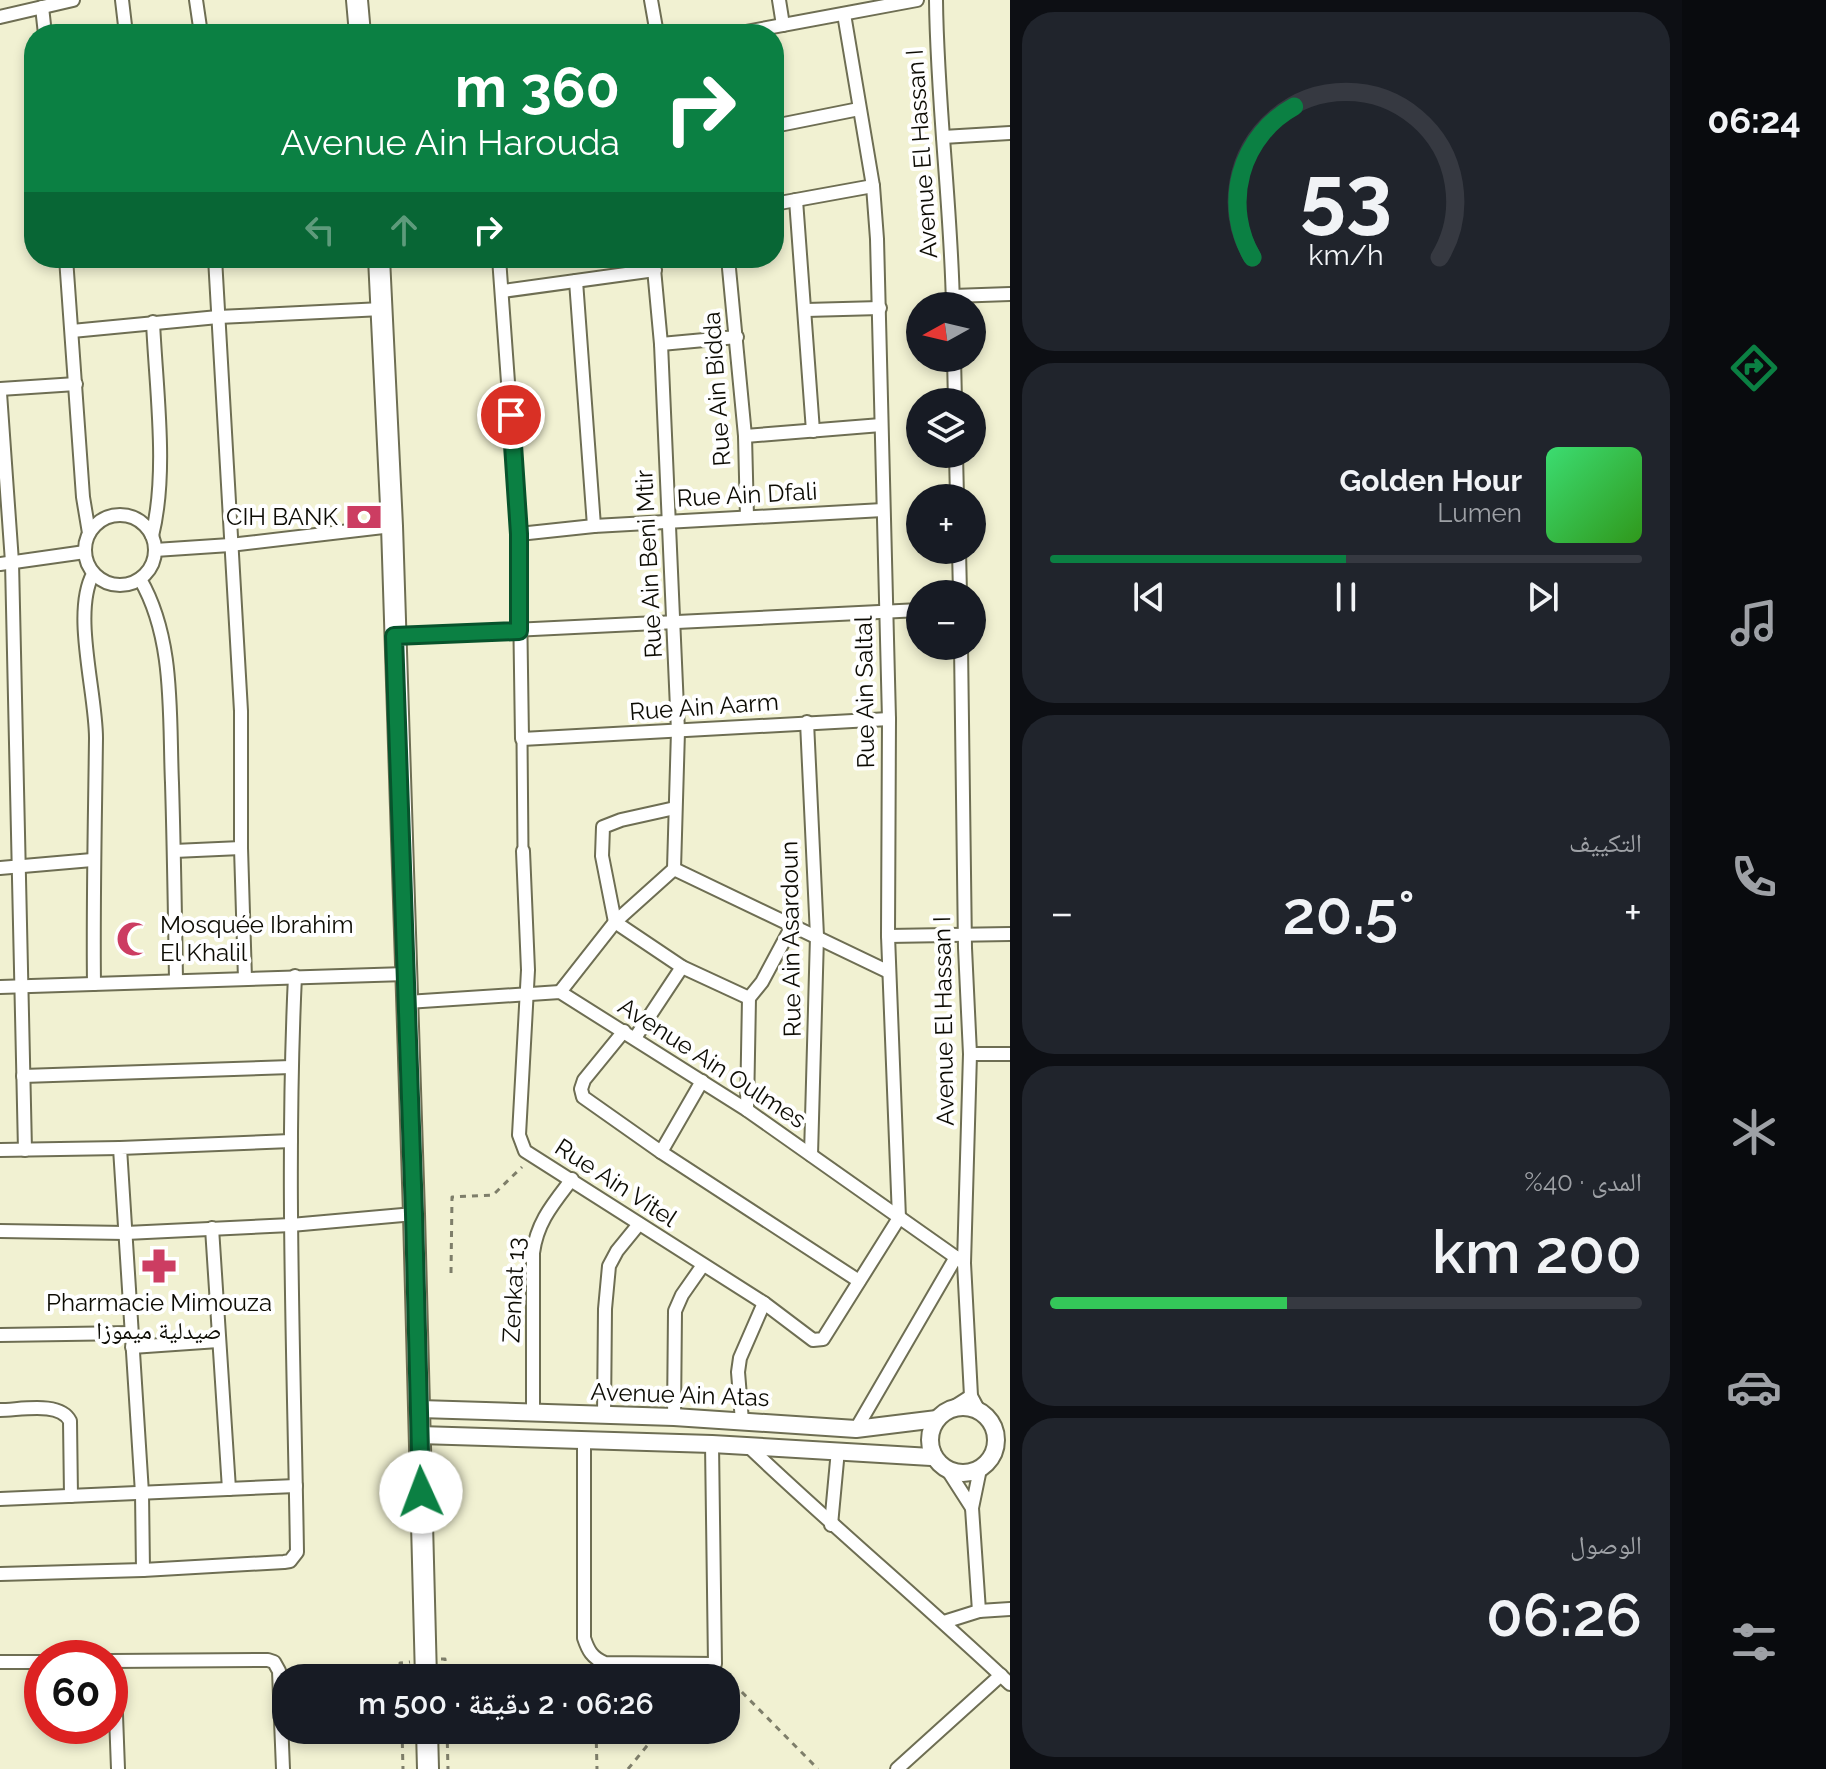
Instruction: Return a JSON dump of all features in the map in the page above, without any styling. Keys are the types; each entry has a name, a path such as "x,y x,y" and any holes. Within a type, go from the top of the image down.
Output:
{"main road":[{"path":"357,0 359,24"},
{"path":"380,268 392,526 426,1664"},
{"path":"427,1744 428,1769"}],"street":[{"path":"0,17 73,0"},
{"path":"122,0 125,24"},
{"path":"196,0 200,24"},
{"path":"651,0 655,24"},
{"path":"779,0 783,24"},
{"path":"784,25 844,14 864,5 917,0"},
{"name":"Avenue El Hassan I","path":"936,0 952,292"},
{"path":"42,7 44,24"},
{"name":"Rue Ain Saltal","path":"844,14 873,186 880,308 889,719 888,936 899,1218"},
{"path":"784,124 859,109"},
{"path":"943,137 1010,133"},
{"path":"784,202 873,186"},
{"path":"796,200 813,431"},
{"path":"67,268 83,497 89,533 85,552 93,574 110,584 126,585 140,579 151,567 155,550 152,536 158,502 159,468 153,322"},
{"path":"216,268 241,711 245,979"},
{"path":"500,268 519,534 523,851"},
{"path":"503,291 576,281 636,268"},
{"name":"Rue Ain Beni Mtir","path":"654,268 661,344 678,731 674,869"},
{"name":"Rue Ain Bidda","path":"729,268 745,436 747,517"},
{"path":"576,281 594,526"},
{"path":"986,297 1010,294"},
{"path":"806,310 880,308"},
{"path":"72,331 218,317 382,309"},
{"path":"661,344 737,337"},
{"path":"25,1150 20,866 0,391 76,384"},
{"path":"745,436 881,425"},
{"name":"Rue Ain Dfali","path":"519,534 594,526 883,510"},
{"path":"89,533 99,521 114,515 130,516 143,523 152,536"},
{"path":"155,550 230,545 392,526"},
{"path":"6,563 85,552"},
{"path":"93,574 85,597 96,734 92,860 94,984"},
{"path":"140,579 158,614 164,639 169,702 176,980"},
{"path":"394,636 906,611"},
{"name":"Avenue El Hassan I","path":"961,660 970,1054 960,1260 979,1408"},
{"name":"Rue Ain Aarm","path":"522,739 889,719"},
{"name":"Rue Ain Asardoun","path":"807,722 817,936 811,1155"},
{"path":"675,808 603,827 602,856 615,922 682,967 749,998"},
{"path":"174,851 241,848"},
{"name":"Rue Ain Vitel","path":"523,851 528,954 519,1135 525,1151 764,1303 813,1340 823,1339 859,1281"},
{"path":"0,868 92,860"},
{"path":"407,1002 560,992 615,922 674,869 889,972"},
{"path":"747,1110 749,998 762,982 793,924"},
{"path":"888,936 1010,934"},
{"path":"682,967 629,1034 584,1080 581,1093 587,1102 859,1281 899,1218"},
{"path":"0,987 406,974"},
{"path":"0,1574 143,1570 290,1561 297,1552 291,1225 291,1067 295,976"},
{"name":"Avenue Ain Oulmes","path":"560,992 747,1110 960,1260"},
{"path":"970,1054 1010,1054"},
{"path":"23,1076 291,1067"},
{"path":"661,1152 702,1081"},
{"path":"0,1150 291,1141"},
{"path":"120,1148 142,1493 143,1570"},
{"name":"Zenkat 13","path":"533,1414 533,1253 536,1234 543,1217 572,1179"},
{"path":"0,1231 126,1233 291,1225 414,1214"},
{"path":"604,1416 605,1309 609,1266 639,1224"},
{"path":"212,1228 229,1489"},
{"path":"856,1429 960,1260"},
{"path":"674,1417 675,1311 703,1265"},
{"path":"742,1421 738,1372 740,1358 764,1303"},
{"path":"0,1335 132,1333"},
{"path":"132,1347 218,1341"},
{"path":"972,1508 932,1452 932,1429 942,1415 957,1407 979,1408 1010,1426"},
{"path":"979,1408 996,1435 996,1444 985,1465 972,1508 979,1611"},
{"path":"0,1410 54,1409 67,1415 70,1421 71,1496"},
{"name":"Avenue Ain Atas","path":"420,1409 674,1417 856,1429 942,1415"},
{"name":"Avenue Ain Atas","path":"419,1435 712,1444 931,1457 932,1452"},
{"path":"584,1442 584,1638 595,1659 605,1663 715,1664 712,1444"},
{"path":"748,1446 831,1525 944,1622 1005,1680 897,1769"},
{"path":"831,1525 838,1450"},
{"path":"947,1469 964,1474 1010,1450"},
{"path":"0,1499 296,1486"},
{"path":"944,1622 979,1611 1010,1609"},
{"path":"128,1661 274,1662 279,1671 283,1769"},
{"path":"0,1662 24,1662"},
{"path":"117,1744 118,1769"}],"path":[{"path":"451,1273 452,1197 493,1195 533,1156"},
{"path":"740,1689 818,1769"},
{"path":"402,1744 403,1769"},
{"path":"447,1744 448,1769"},
{"path":"596,1744 597,1769"},
{"path":"628,1769 649,1744"}],"place":[{"name":"CIH BANK","path":"364,517"},
{"name":"Mosquée Ibrahim El Khalil","path":"134,939"},
{"name":"Pharmacie Mimouza صيدلية ميموزا","path":"159,1266"}],"route":[{"path":"421,1492 394,636 519,631 519,534 511,415"}]}
